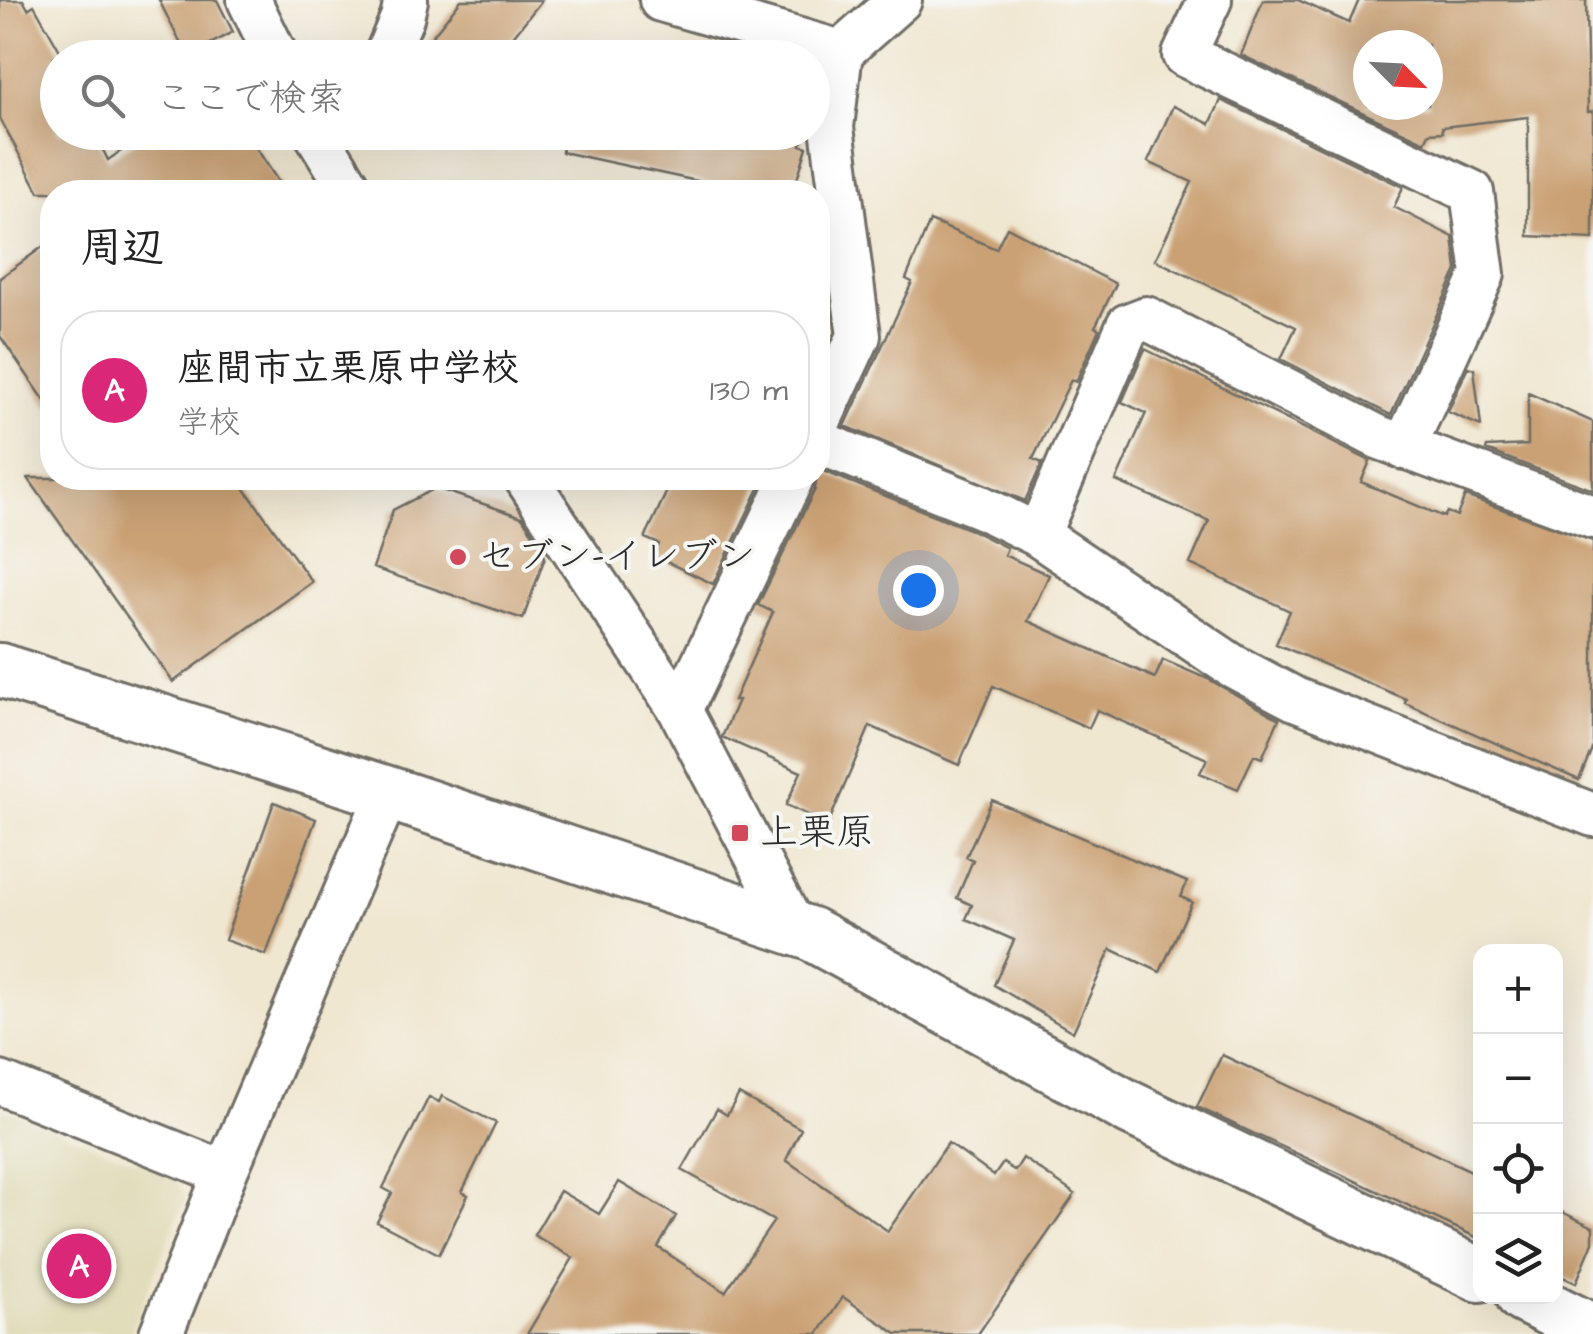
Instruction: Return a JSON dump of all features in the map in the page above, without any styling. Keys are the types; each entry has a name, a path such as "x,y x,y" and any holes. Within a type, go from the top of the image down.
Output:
{"street":[{"path":"249,0 268,40"},
{"path":"392,40 406,0"},
{"path":"661,0 799,40"},
{"path":"830,398 859,336 832,127 841,52 900,0"},
{"path":"1210,0 1184,55 1472,192 1482,274 1404,448"},
{"path":"830,49 841,52"},
{"path":"327,150 345,180"},
{"path":"1038,535 1128,325 1146,318 1404,448 1593,517"},
{"path":"830,447 1038,535 1231,665 1294,699 1593,815"},
{"path":"534,490 680,710 794,928"},
{"path":"680,710 786,490"},
{"path":"0,670 388,792 794,928 1130,1108 1473,1273"},
{"path":"162,1334 225,1173 388,792"},
{"path":"0,1083 225,1173"},
{"path":"1539,1304 1593,1331"}],"shaded area":[{"path":"0,1108 175,1177 185,1198 130,1334 0,1334"}],"building":[{"path":"0,0 23,0 28,9 34,5 54,40 40,40 40,150 103,150 108,160 123,150 258,150 277,180 40,180 39,192 0,118"},
{"path":"159,0 217,0 233,32 218,40 179,40"},
{"path":"461,0 542,0 510,40 429,40"},
{"path":"1263,0 1298,0 1349,23 1359,0 1586,0 1588,112 1593,111 1593,239 1528,236 1528,117 1442,127 1443,132 1429,133 1425,142 1378,120 1443,120 1443,30 1353,30 1353,108 1241,55"},
{"path":"1221,100 1403,187 1394,207 1453,237 1457,270 1391,415 1281,359 1296,327 1155,260 1192,182 1148,162 1173,106 1210,124"},
{"path":"806,150 797,180 692,180 562,152"},
{"path":"930,221 996,249 1007,227 1116,284 1095,327 1099,329 1076,382 1071,380 1033,459 1042,463 1025,501 845,426 912,282 906,279"},
{"path":"40,249 40,394 0,336 0,278"},
{"path":"1145,349 1370,461 1361,482 1444,517 1447,512 1457,516 1465,496 1593,541 1593,746 1579,780 1405,703 1406,699 1276,644 1290,611 1190,564 1209,521 1116,481 1146,413 1122,402"},
{"path":"1468,367 1474,369 1481,426 1448,412"},
{"path":"1528,393 1593,422 1593,490 1486,450 1528,445"},
{"path":"830,474 971,530 1007,548 1004,555 1049,575 1028,621 1155,678 1163,660 1208,679 1279,719 1262,758 1254,755 1238,789 1200,773 1207,759 1097,710 1089,728 993,686 959,765 870,726 828,824 786,805 801,772 722,737 773,612 758,605 815,490 830,490"},
{"path":"28,478 40,478 40,490 246,490 312,582 173,682"},
{"path":"432,490 442,490 522,517 545,557 523,619 373,568 393,510"},
{"path":"667,490 758,490 713,584 654,556 659,544 645,538"},
{"path":"992,800 1187,882 1181,897 1192,902 1160,972 1111,949 1073,1032 994,985 1014,940 966,919 972,905 957,898 973,860 966,857"},
{"path":"274,802 316,819 266,955 225,940"},
{"path":"1222,1055 1473,1172 1473,1236 1197,1107"},
{"path":"739,1094 801,1129 786,1160 888,1231 948,1143 994,1176 1003,1163 1015,1171 1023,1158 1075,1194 978,1334 897,1334 843,1297 818,1334 527,1334 573,1258 534,1235 560,1191 599,1214 619,1182 676,1216 658,1247 725,1292 774,1221 682,1170 717,1109 727,1115"},
{"path":"442,1096 496,1123 462,1192 468,1195 439,1254 377,1222 392,1193 383,1188 429,1097 439,1102"},
{"path":"1563,1212 1593,1227 1593,1242 1576,1283 1563,1277"}],"place":[{"name":"セブン-イレブン","path":"458,557"},
{"name":"上栗原","path":"740,833"},
{"name":"座間市立栗原中学校","path":"79,1266"}]}
